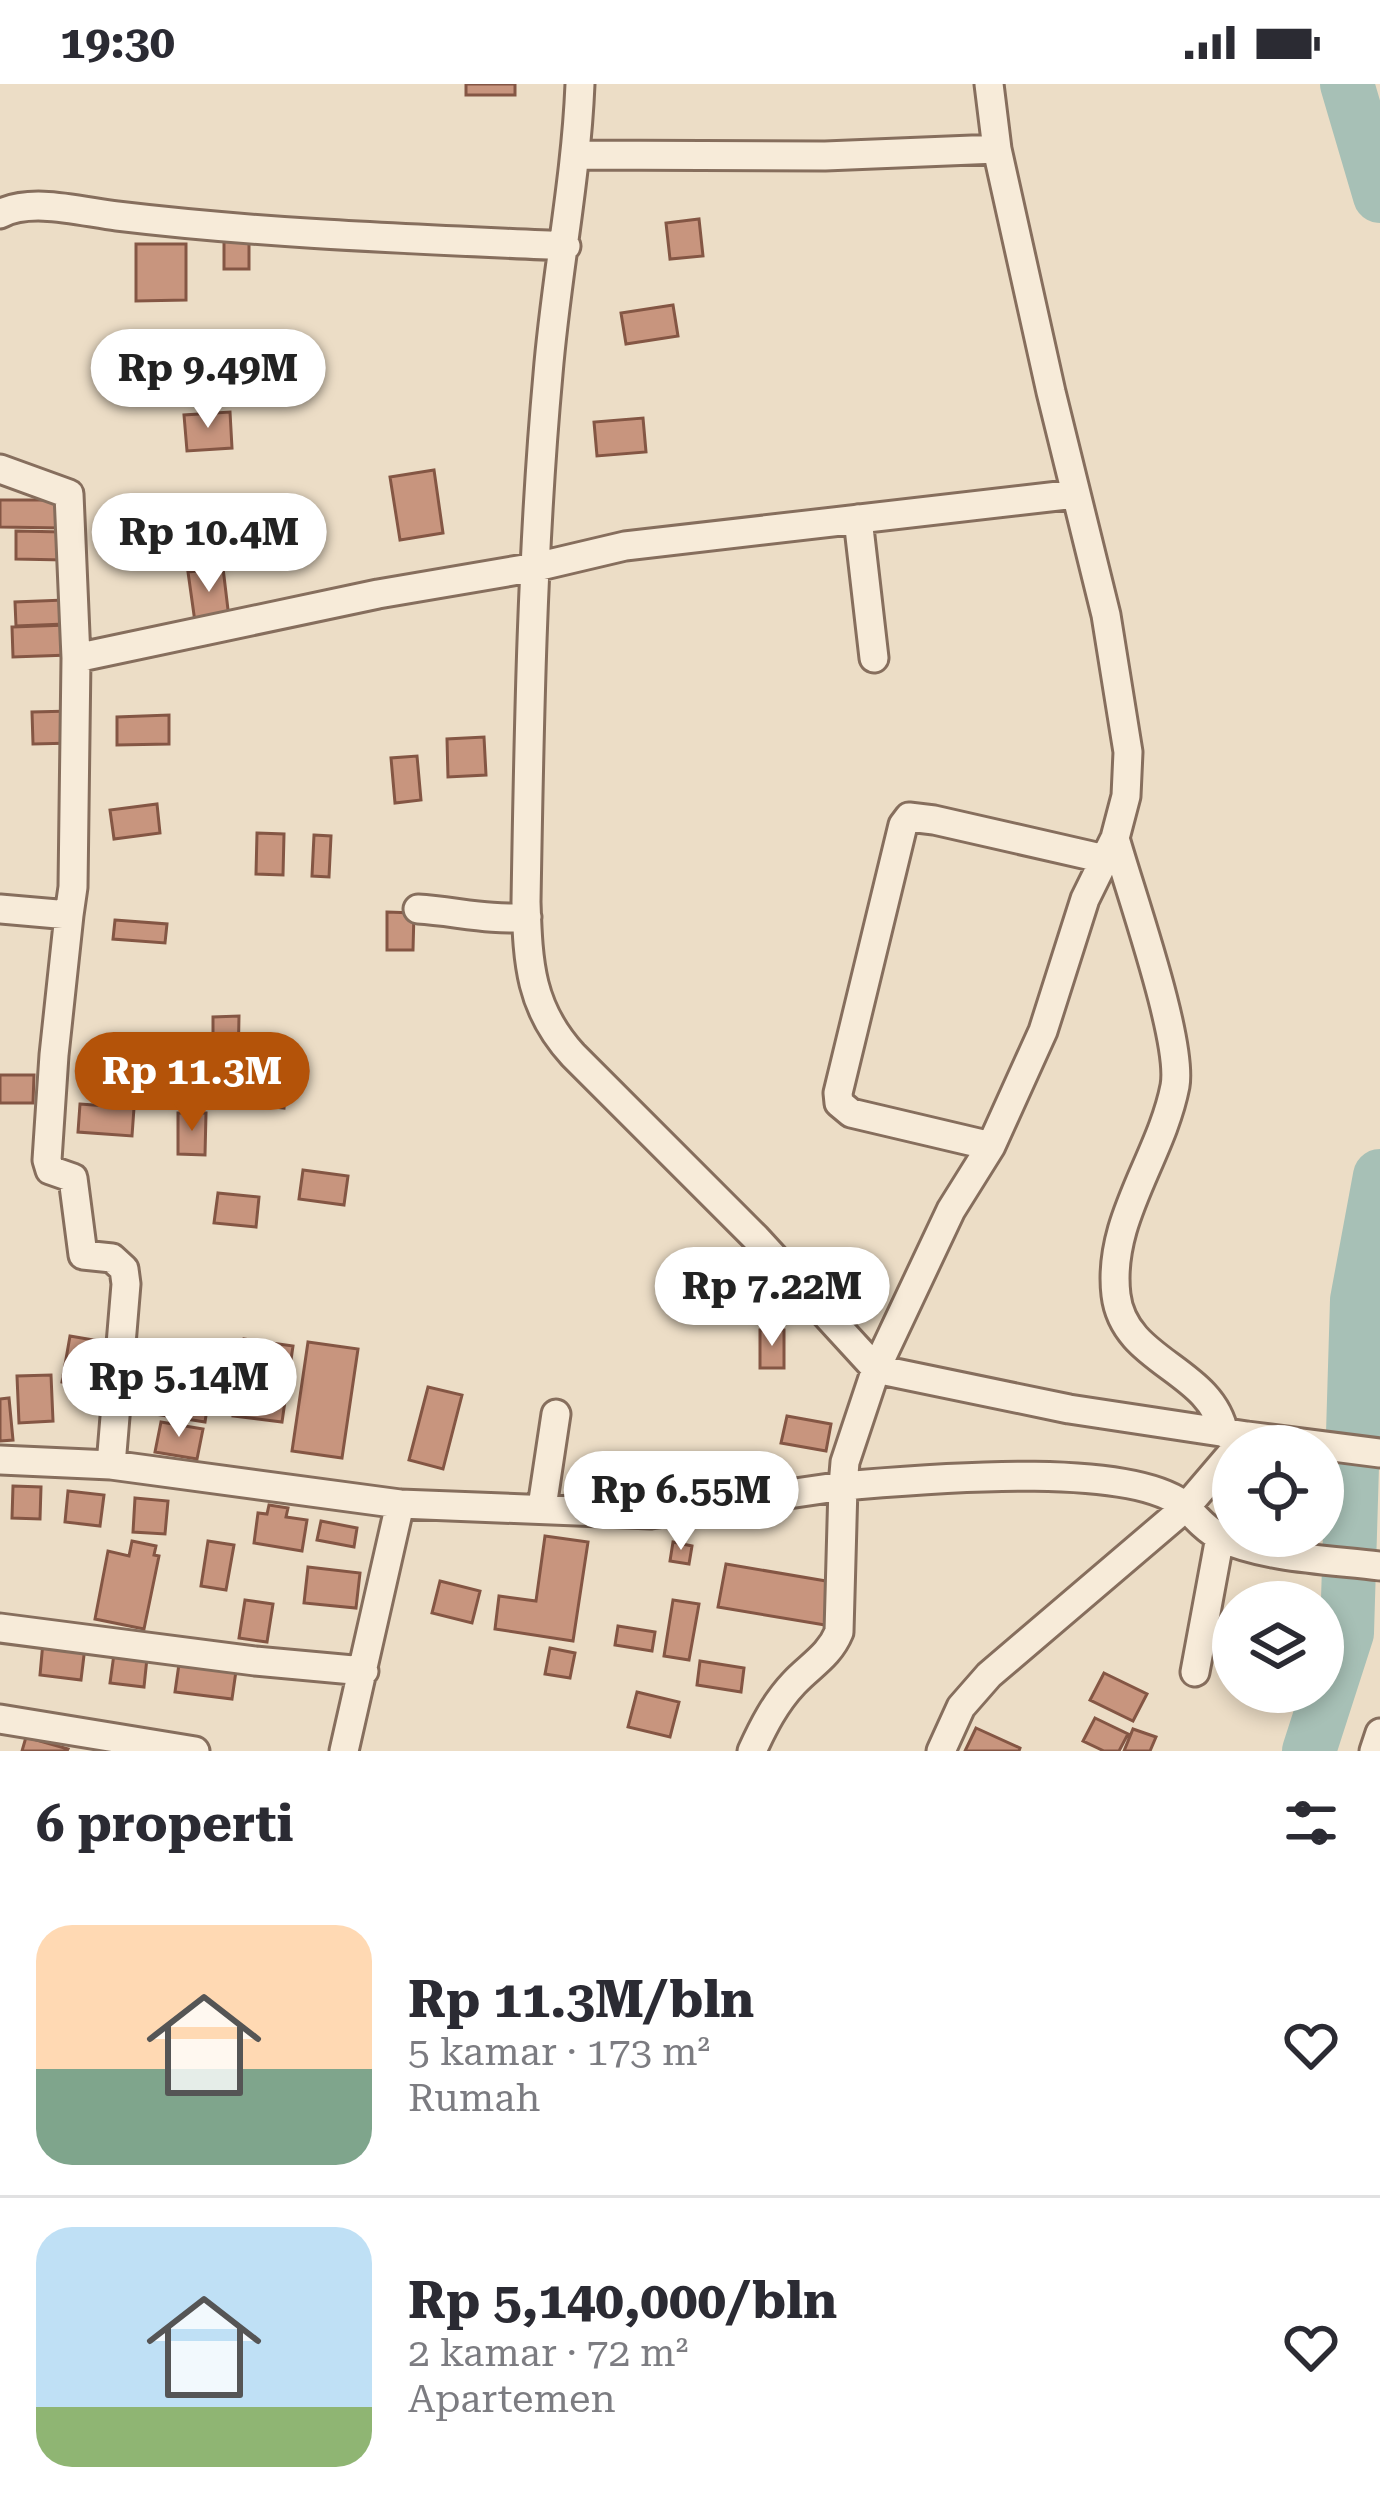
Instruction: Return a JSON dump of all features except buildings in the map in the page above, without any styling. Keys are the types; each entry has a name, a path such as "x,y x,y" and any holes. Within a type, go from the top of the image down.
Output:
{"street":[{"path":"580,84 577,155 548,370 512,918 539,1010 552,1032 756,1238 876,1369 1212,1436"},
{"path":"752,1751 773,1709 832,1649 839,1632 845,1462 876,1369 952,1210 991,1146 1043,1031 1085,899 1110,849 1126,796 1128,752 1106,615 997,149 988,84"},
{"path":"577,155 825,156 997,149"},
{"path":"0,214 14,208 49,208 312,233 566,246"},
{"path":"0,469 69,494 76,658 73,887 46,1149 50,1170 73,1178 83,1255 112,1258 124,1269 111,1466"},
{"path":"76,658 626,546 1076,494"},
{"path":"858,519 874,658"},
{"path":"991,1146 851,1113 838,1103 903,825 909,817 1110,849"},
{"path":"1110,849 1172,1040 1176,1082 1122,1229 1113,1265 1116,1301 1130,1334 1192,1380 1229,1425"},
{"path":"0,909 69,915"},
{"path":"418,909 512,918"},
{"path":"542,1507 556,1414"},
{"path":"1344,1450 1380,1453"},
{"path":"0,1460 111,1466 400,1504 652,1514 843,1486 990,1476 1077,1480 1174,1496 1212,1530"},
{"path":"941,1751 961,1707 989,1675 1186,1507 1212,1475"},
{"path":"344,1751 400,1504"},
{"path":"1195,1672 1216,1557"},
{"path":"1311,1557 1380,1565"},
{"path":"0,1628 364,1671"},
{"path":"0,1719 195,1751"},
{"path":"1374,1751 1380,1733"}],"waterway":[{"path":"1347,84 1380,196"},
{"path":"1309,1751 1347,1633 1357,1300 1380,1176"}]}
